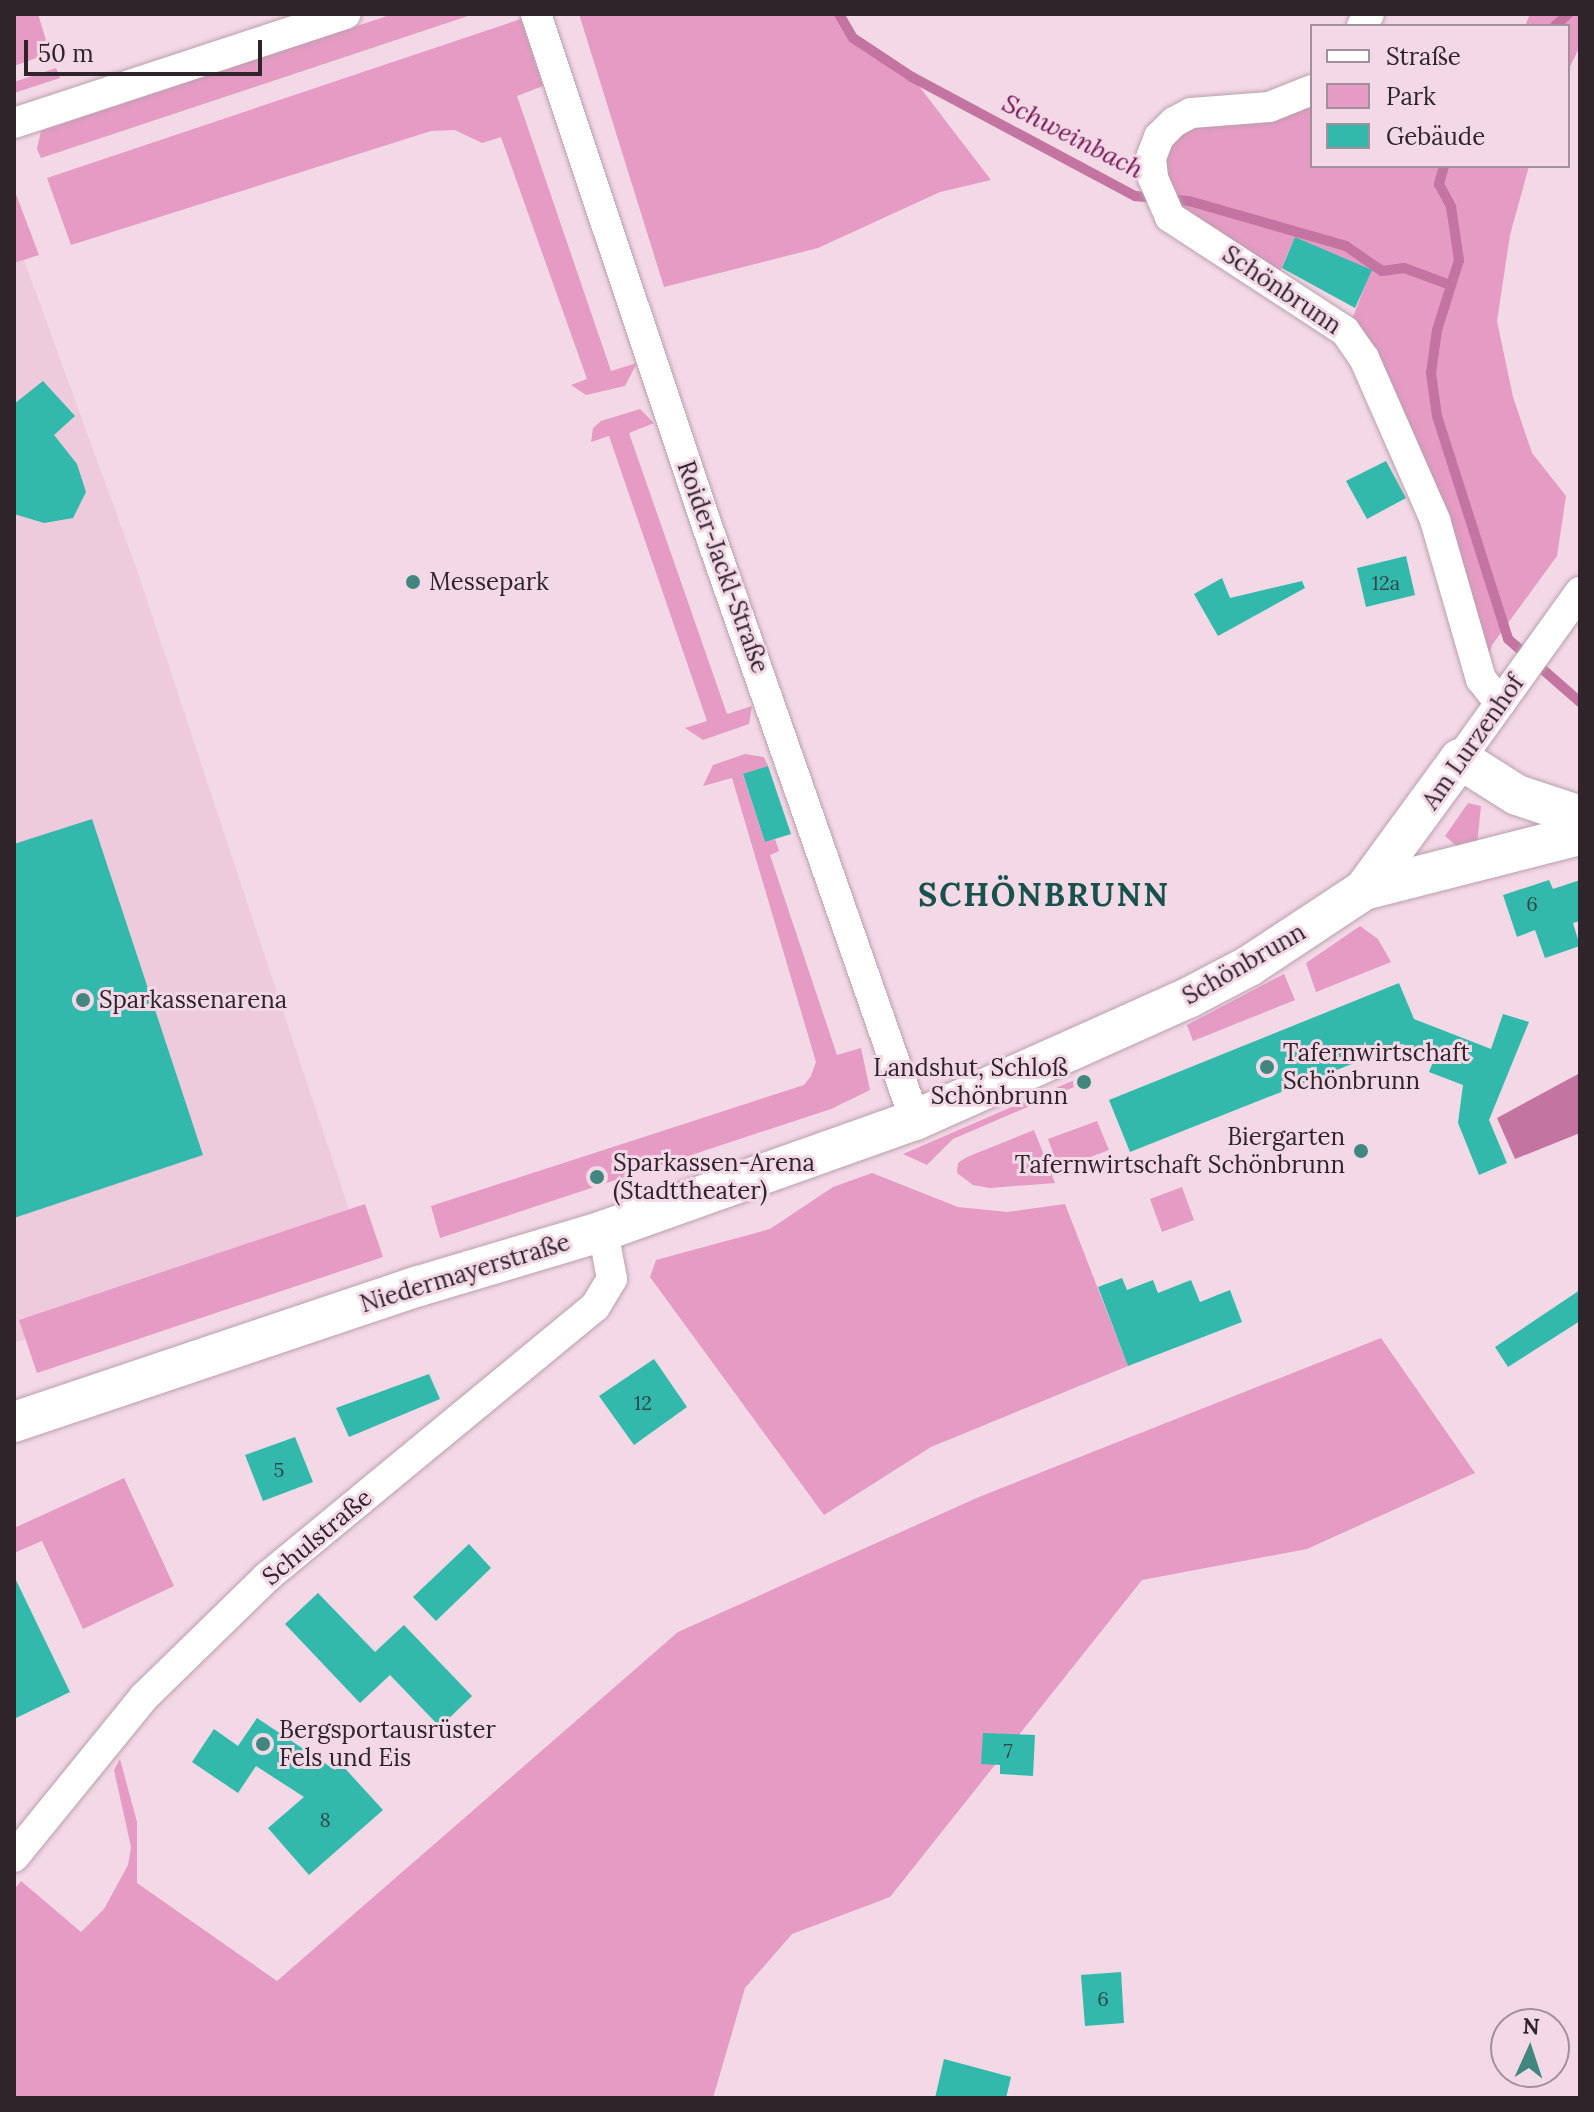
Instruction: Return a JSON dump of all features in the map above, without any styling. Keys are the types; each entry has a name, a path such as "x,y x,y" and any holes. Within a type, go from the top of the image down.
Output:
{"main road":[{"path":"1460,759 1517,795 1580,816"},
{"name":"Am Lurzenhof","path":"1364,890 1460,759"},
{"name":"Schönbrunn","path":"915,1120 1188,998 1249,966 1364,890 1580,835"},
{"name":"Niedermayerstraße","path":"14,1422 419,1286 603,1231 915,1120"}],"street":[{"path":"14,123 346,14"},
{"name":"Roider-Jackl-Straße","path":"536,14 706,523 915,1120"},
{"name":"Schönbrunn","path":"1310,91 1269,107 1191,113 1174,122 1151,158 1153,178 1170,217 1345,331 1364,358 1435,520 1481,679 1500,703"},
{"name":"Am Lurzenhof","path":"1460,759 1580,592"},
{"name":"Schulstraße","path":"14,1857 144,1697 267,1577 595,1307 612,1279 603,1231"}],"shaded area":[{"path":"24,260 137,570 356,1231 14,1343 14,263"},
{"path":"1580,1073 1580,1133 1515,1159 1497,1118"}],"green space":[{"path":"14,14 38,14 50,53 14,66"},
{"path":"393,14 474,14 41,158 37,149 41,131"},
{"path":"579,14 839,14 853,38 912,77 991,180 940,192 818,248 664,287"},
{"path":"1530,14 1580,14 1580,46 1570,67 1570,24 1526,24"},
{"path":"521,19 543,86 517,96 611,371 637,363 625,386 586,395 571,385 587,379 501,137 482,143 455,130 431,131 71,245 47,178"},
{"path":"56,68 60,78 14,93 14,82"},
{"path":"1310,91 1310,168 1528,168 1510,235 1497,321 1513,397 1532,453 1566,496 1557,556 1492,645 1481,679 1351,322 1371,270 1295,237 1276,281 1170,217 1159,137"},
{"path":"14,189 39,255 14,263"},
{"path":"640,409 654,423 629,433 727,714 752,706 749,724 703,740 685,728 707,721 609,436 591,442 593,428 601,421"},
{"path":"745,754 764,757 768,766 743,775 765,842 775,839 779,851 770,855 837,1055 861,1048 870,1090 831,1109 440,1238 431,1206 804,1085 811,1076 816,1062 732,778 703,786 713,765"},
{"path":"1468,803 1481,806 1477,844 1459,848 1445,836"},
{"path":"1360,926 1378,939 1391,962 1316,992 1306,963"},
{"path":"1284,974 1295,1000 1193,1041 1187,1025"},
{"path":"1079,1078 1081,1084 953,1139 927,1165 903,1154"},
{"path":"1097,1121 1109,1150 1059,1169 1048,1139"},
{"path":"1034,1130 1055,1183 990,1188 973,1185 957,1173 958,1163 967,1157"},
{"path":"872,1173 958,1207 1007,1212 1065,1204 1128,1366 931,1447 824,1515 650,1277 656,1260 770,1229 833,1187"},
{"path":"1182,1187 1194,1220 1162,1232 1150,1199"},
{"path":"365,1204 383,1257 37,1373 19,1320"},
{"path":"1381,1338 1475,1473 1307,1549 1142,1580 890,1897 792,1934 745,1988 713,2098 14,2098 14,1890 21,1881 81,1932 104,1909 128,1865 131,1847 114,1770 120,1759 137,1822 137,1883 277,1981 678,1632 979,1497"},
{"path":"124,1478 174,1586 83,1629 42,1541 14,1553 14,1528"}],"building":[{"path":"1295,237 1372,270 1355,308 1282,268"},
{"path":"43,381 75,416 54,435 77,464 86,492 73,518 44,523 14,514 14,404"},
{"path":"1386,461 1406,498 1367,519 1346,481"},
{"path":"1406,556 1415,595 1366,607 1357,568"},
{"path":"1222,578 1230,598 1302,581 1305,588 1218,636 1194,594"},
{"path":"768,766 791,834 765,842 743,774"},
{"name":"Sparkassenarena","path":"92,819 203,1155 14,1218 14,844"},
{"path":"1549,880 1553,889 1580,880 1580,921 1573,923 1580,946 1545,958 1535,930 1517,937 1503,895"},
{"path":"1399,983 1414,1019 1491,1049 1503,1014 1529,1022 1489,1120 1507,1163 1479,1175 1458,1123 1463,1085 1429,1072 1435,1057 1402,1044 1130,1152 1109,1100"},
{"path":"1122,1278 1127,1290 1153,1280 1158,1293 1191,1280 1200,1302 1230,1290 1242,1322 1128,1366 1098,1287"},
{"path":"1580,1290 1580,1321 1508,1367 1495,1347"},
{"path":"654,1359 687,1407 634,1445 599,1396"},
{"path":"429,1374 440,1399 349,1437 336,1408"},
{"path":"295,1437 313,1482 263,1501 245,1455"},
{"path":"469,1544 491,1568 436,1621 413,1597"},
{"path":"14,1576 70,1692 14,1719"},
{"path":"318,1593 375,1652 404,1625 472,1696 440,1727 390,1675 360,1703 285,1624"},
{"path":"257,1718 335,1770 341,1764 383,1810 309,1875 268,1828 304,1797 256,1766 238,1793 192,1762 214,1729 238,1746"},
{"path":"983,1733 1035,1735 1033,1776 1000,1774 1000,1765 981,1764"},
{"path":"1121,1972 1124,2023 1085,2026 1081,1975"},
{"path":"944,2059 1011,2077 1006,2098 935,2098"}],"waterway":[{"name":"Schweinbach","path":"839,14 853,38 912,77 1135,196 1189,201 1346,246 1382,271 1404,268 1448,284"},
{"name":"Schweinbach","path":"1557,24 1568,14"},
{"name":"Schweinbach","path":"1443,168 1439,184 1451,207 1459,260 1437,330 1431,373 1437,416 1508,639 1580,702"}],"place":[{"name":"Messepark","path":"413,582"},
{"name":"Sparkassenarena","path":"83,1000"},
{"name":"Tafernwirtschaft Schönbrunn","path":"1267,1067"},
{"name":"Landshut, Schloß Schönbrunn","path":"1084,1082"},
{"name":"Biergarten Tafernwirtschaft Schönbrunn","path":"1361,1151"},
{"name":"Sparkassen-Arena (Stadttheater)","path":"597,1177"},
{"name":"Bergsportausrüster Fels und Eis","path":"263,1744"}],"district":[{"name":"SCHÖNBRUNN","path":"1044,895"}]}
